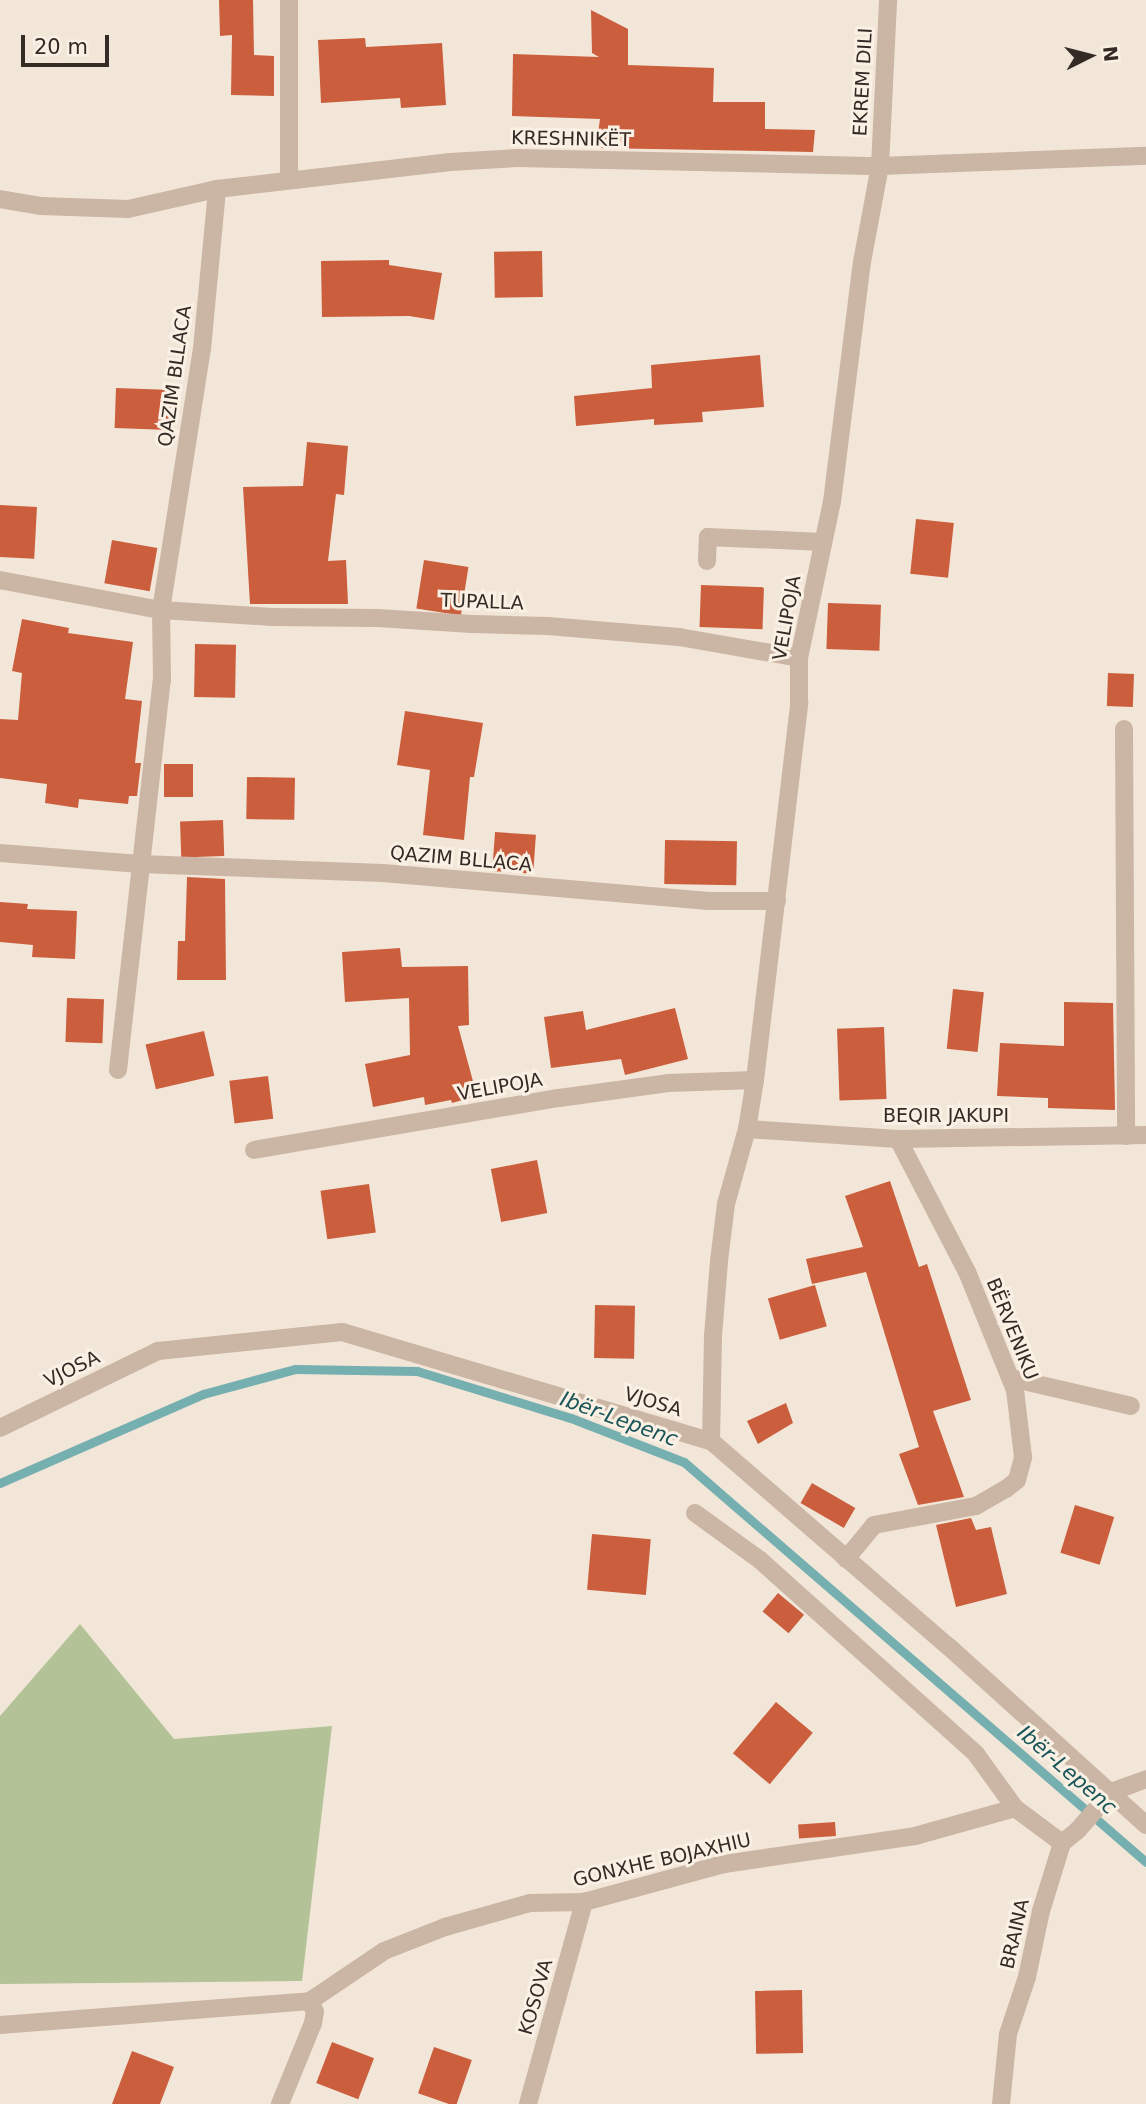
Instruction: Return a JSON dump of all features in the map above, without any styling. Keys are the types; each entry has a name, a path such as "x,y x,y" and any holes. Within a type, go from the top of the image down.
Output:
{"street":[{"path":"289,0 289,180"},
{"name":"EKREM DILI","path":"880,166 888,0"},
{"name":"KRESHNIKËT","path":"0,199 41,206 128,209 217,189 450,162 517,158 880,166 1146,156"},
{"name":"VELIPOJA","path":"711,1441 713,1336 726,1204 747,1129 755,1080 778,901 799,702 799,658 832,502 862,262 880,166"},
{"name":"QAZIM BLLACA","path":"118,1070 162,680 161,610 202,349 217,189"},
{"path":"707,561 708,537 823,542"},
{"path":"0,580 161,610"},
{"name":"TUPALLA","path":"161,610 272,617 377,618 472,625 548,625 679,636 799,658"},
{"path":"1124,729 1126,1136"},
{"name":"QAZIM BLLACA","path":"0,853 140,864 383,873 709,901 778,901"},
{"name":"VELIPOJA","path":"254,1150 572,1096 668,1083 755,1080"},
{"name":"BEQIR JAKUPI","path":"747,1129 898,1139 1146,1135"},
{"name":"BËRVENIKU","path":"846,1559 874,1525 976,1506 1017,1480 1023,1457 1015,1390 1011,1378 967,1272 898,1139"},
{"name":"VJOSA","path":"0,1428 158,1351 342,1332 711,1441 1146,1825"},
{"path":"1011,1378 1131,1406"},
{"path":"695,1513 760,1560 976,1754 1015,1808 1062,1843 1077,1831 1111,1793 1146,1779"},
{"name":"GONXHE BOJAXHIU","path":"0,2025 310,2001 384,1951 445,1927 530,1903 584,1902 724,1864 915,1836 1015,1808"},
{"name":"BRAINA","path":"1001,2104 1007,2034 1027,1977 1041,1912 1062,1843"},
{"name":"KOSOVA","path":"528,2104 584,1902"},
{"path":"280,2104 313,2023 315,2012 310,2001"}],"green space":[{"path":"80,1624 174,1739 332,1726 302,1981 0,1984 0,1716"}],"building":[{"path":"219,0 253,0 254,55 274,56 274,96 231,95 232,35 220,36"},
{"path":"591,10 628,29 628,65 714,68 713,102 765,102 765,129 815,130 813,152 596,148 600,119 512,116 513,54 599,57 592,53"},
{"path":"365,38 366,47 442,43 446,105 401,108 400,98 321,103 318,40"},
{"path":"542,251 543,297 495,298 494,252"},
{"path":"389,260 389,265 442,273 434,320 409,316 322,317 321,261"},
{"path":"760,355 764,407 702,412 703,422 654,425 654,419 576,426 574,396 652,388 651,365"},
{"path":"116,388 171,390 170,430 115,428"},
{"path":"307,442 348,446 344,495 336,494 328,561 346,560 348,604 250,604 243,487 303,486"},
{"path":"0,505 37,507 34,559 0,557"},
{"path":"916,519 954,523 948,578 910,574"},
{"path":"112,540 157,548 150,591 104,583"},
{"path":"424,560 468,567 461,615 416,608"},
{"path":"701,585 764,587 762,629 700,627"},
{"path":"828,603 881,605 879,651 826,649"},
{"path":"22,619 69,628 68,633 133,642 125,699 142,701 135,763 141,763 137,796 129,796 128,804 79,799 78,808 45,803 47,784 0,778 0,719 18,720 22,673 12,671"},
{"path":"195,644 236,645 235,698 194,697"},
{"path":"1108,673 1134,674 1133,707 1107,706"},
{"path":"405,711 483,723 474,777 470,777 464,840 423,835 430,770 397,765"},
{"path":"164,764 193,764 193,797 164,797"},
{"path":"247,777 295,778 294,820 246,819"},
{"path":"223,820 224,856 181,857 180,822"},
{"path":"495,832 536,835 533,874 492,871"},
{"path":"665,840 737,841 736,885 664,884"},
{"path":"187,877 225,879 226,980 177,980 178,941 185,941"},
{"path":"0,902 28,904 27,909 77,911 75,959 32,957 33,945 0,942"},
{"path":"400,948 402,967 468,966 469,1025 458,1026 477,1096 452,1103 451,1100 425,1105 424,1097 373,1107 365,1064 410,1055 409,998 345,1002 342,952"},
{"path":"953,989 984,992 978,1052 947,1049"},
{"path":"67,998 104,999 102,1043 65,1042"},
{"path":"1064,1002 1113,1003 1115,1110 1048,1108 1048,1098 997,1096 1000,1043 1064,1046"},
{"path":"675,1008 688,1059 625,1075 621,1059 551,1068 544,1017 583,1011 586,1030"},
{"path":"884,1027 887,1099 840,1101 837,1029"},
{"path":"204,1031 214,1076 156,1089 146,1044"},
{"path":"268,1076 273,1119 235,1123 229,1081"},
{"path":"537,1160 547,1213 501,1222 491,1169"},
{"path":"890,1181 919,1267 927,1264 971,1400 933,1411 964,1497 918,1505 899,1454 919,1447 866,1272 812,1284 806,1259 863,1247 845,1196"},
{"path":"369,1184 376,1233 327,1239 320,1191"},
{"path":"815,1285 827,1326 780,1340 768,1299"},
{"path":"595,1305 635,1306 634,1359 594,1358"},
{"path":"786,1403 793,1423 758,1444 747,1421"},
{"path":"812,1483 855,1508 844,1528 800,1503"},
{"path":"1075,1505 1114,1517 1100,1565 1060,1553"},
{"path":"971,1518 976,1530 991,1527 1007,1594 956,1607 936,1525"},
{"path":"592,1534 651,1539 646,1595 587,1590"},
{"path":"778,1593 804,1615 789,1633 763,1611"},
{"path":"776,1702 813,1733 770,1784 733,1753"},
{"path":"835,1822 836,1836 799,1839 798,1825"},
{"path":"802,1990 803,2053 756,2054 755,1991"},
{"path":"332,2042 374,2058 358,2099 316,2083"},
{"path":"434,2047 472,2060 457,2104 418,2093"},
{"path":"132,2051 174,2067 160,2104 112,2104"}],"waterway":[{"name":"Ibër-Lepenc","path":"0,1483 203,1394 295,1369 417,1371 571,1418 684,1462 1146,1862"}]}
